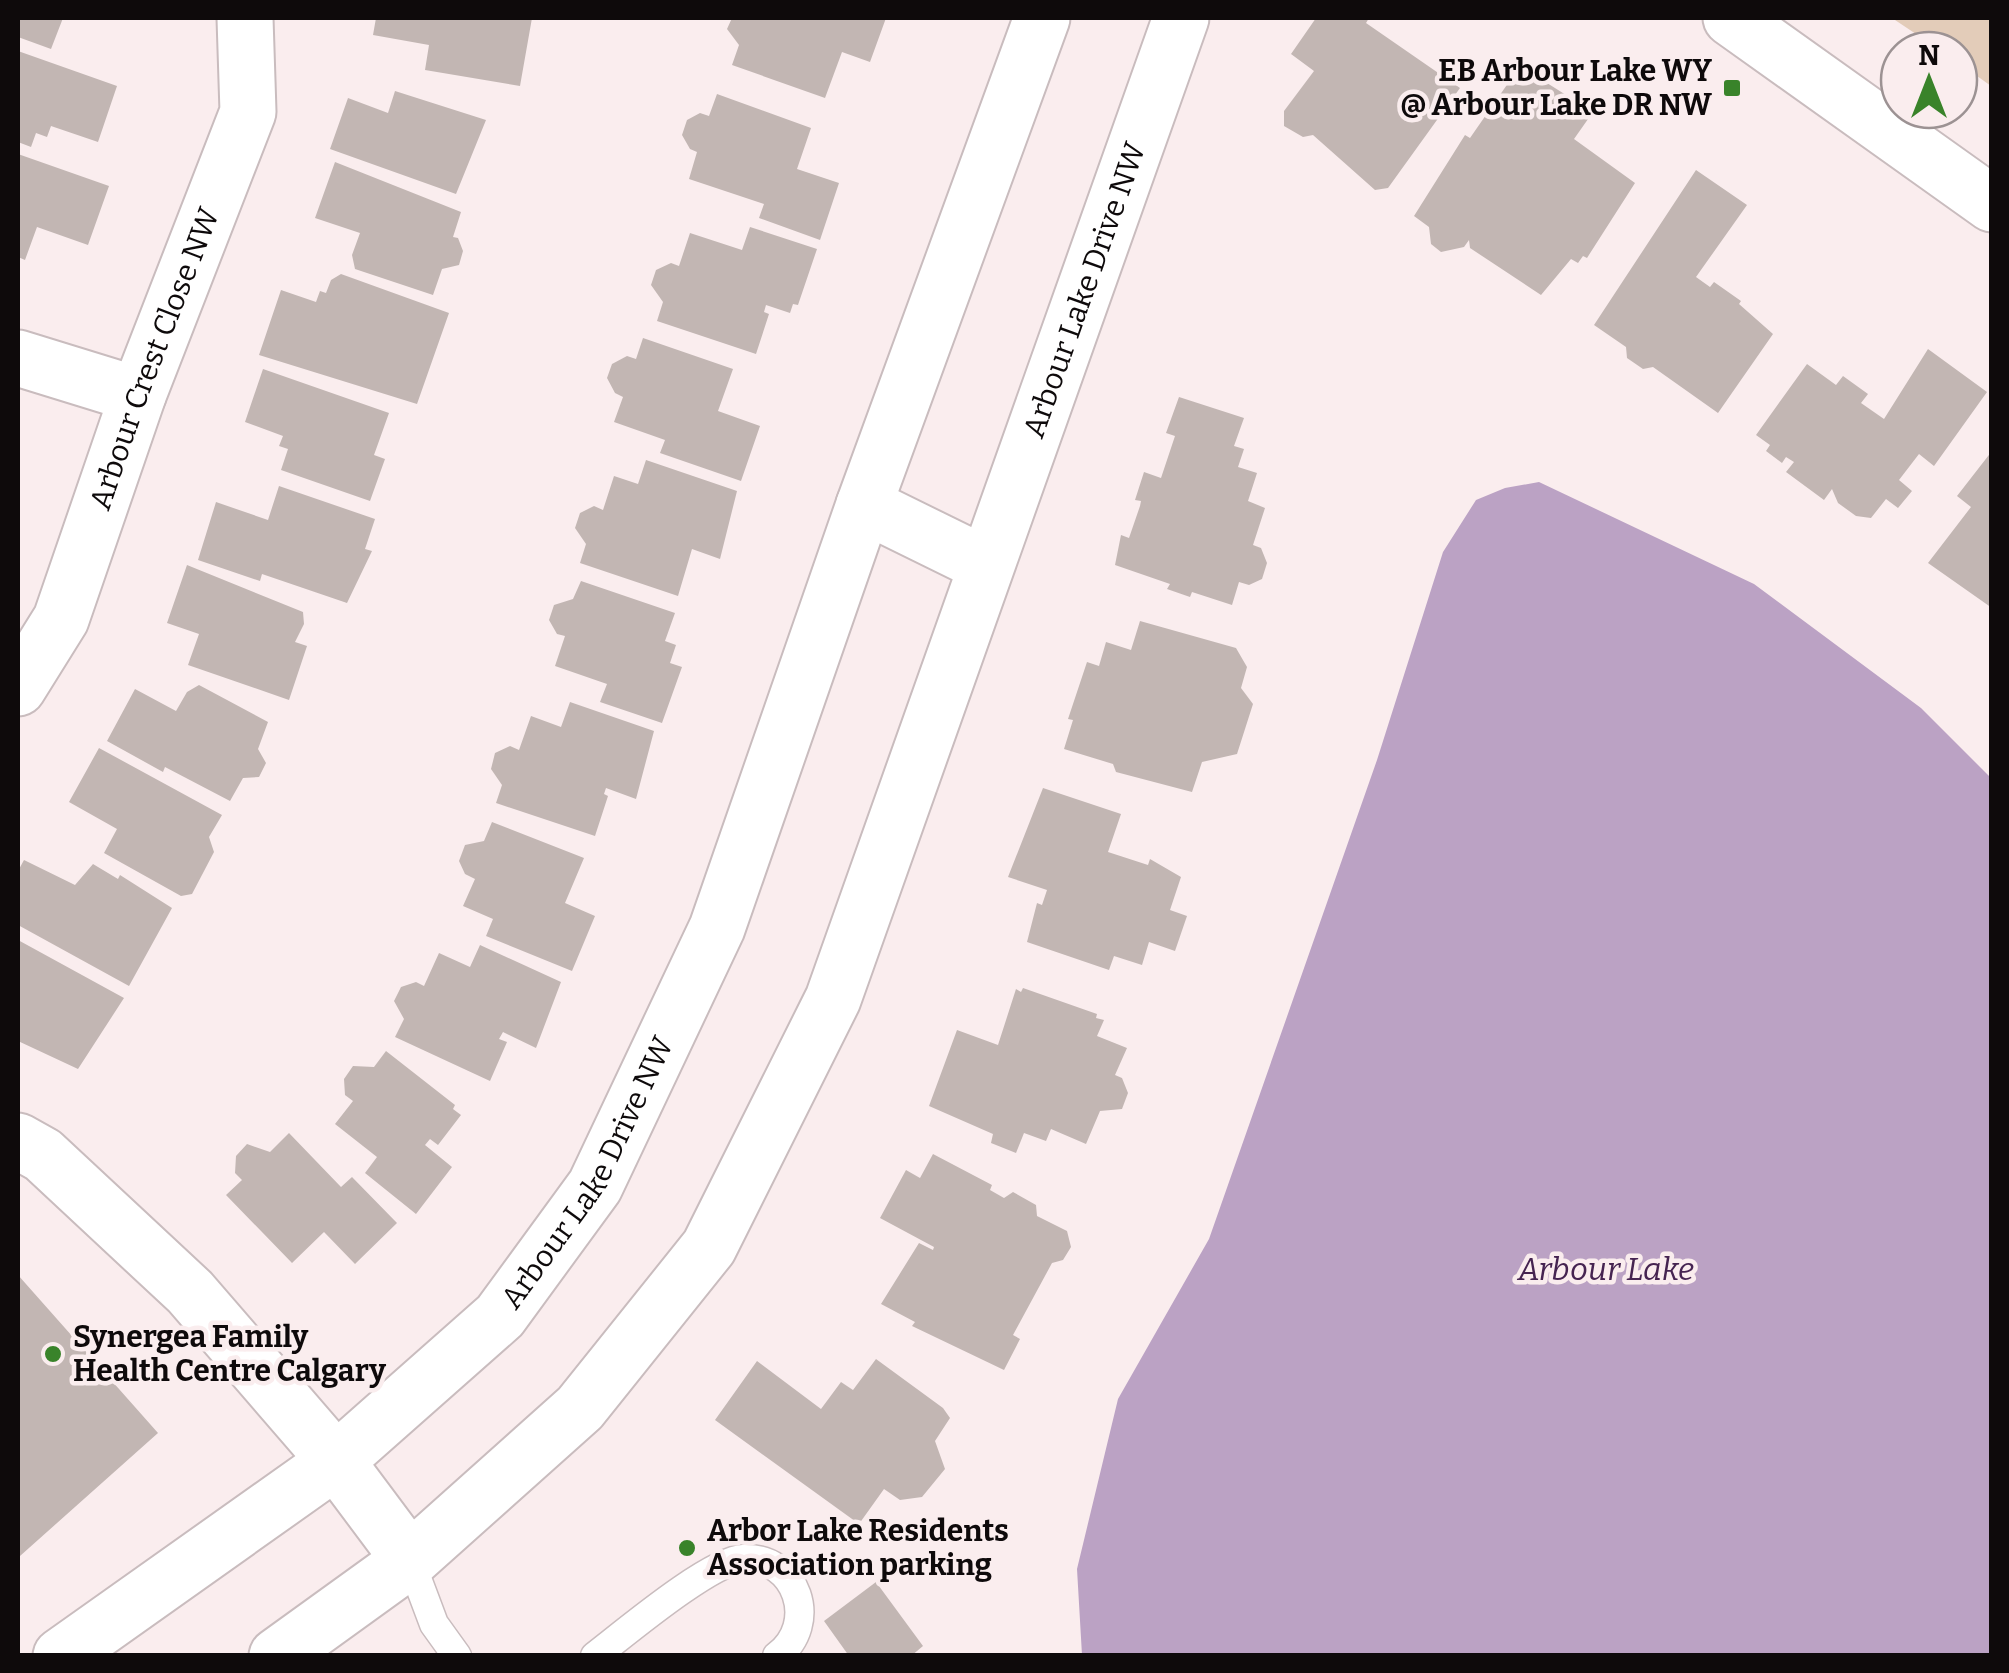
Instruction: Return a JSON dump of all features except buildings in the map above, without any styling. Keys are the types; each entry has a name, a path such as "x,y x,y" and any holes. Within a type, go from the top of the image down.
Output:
{"street":[{"name":"Arbour Crest Close NW","path":"18,688 61,619 138,395 248,112 245,18"},
{"name":"Arbour Lake Drive NW","path":"62,1656 336,1461 500,1316 595,1186 717,928 864,505 1042,18"},
{"name":"Arbour Lake Drive NW","path":"277,1656 410,1560 580,1408 709,1246 833,998 1181,18"},
{"path":"1732,18 1992,204"},
{"path":"18,358 138,395"},
{"path":"864,505 984,564"},
{"path":"18,1141 43,1155 190,1292 336,1461 410,1560"}],"lane":[{"path":"595,1656 716,1568 745,1558 779,1570 799,1596 801,1625 790,1646 776,1656"},
{"path":"410,1560 434,1624 457,1656"}],"shaded area":[{"path":"1892,18 1991,18 1991,86 1979,77 1979,30 1910,30"}],"water":[{"name":"Arbour Lake","path":"1539,482 1754,584 1921,708 1991,778 1991,1655 1082,1655 1077,1569 1118,1399 1209,1239 1377,760 1443,552 1476,500 1505,488"}],"place":[{"name":"EB Arbour Lake WY @ Arbour Lake DR NW","path":"1732,88"},
{"name":"Synergea Family Health Centre Calgary","path":"53,1354"},
{"name":"Arbor Lake Residents Association parking","path":"687,1548"}]}
